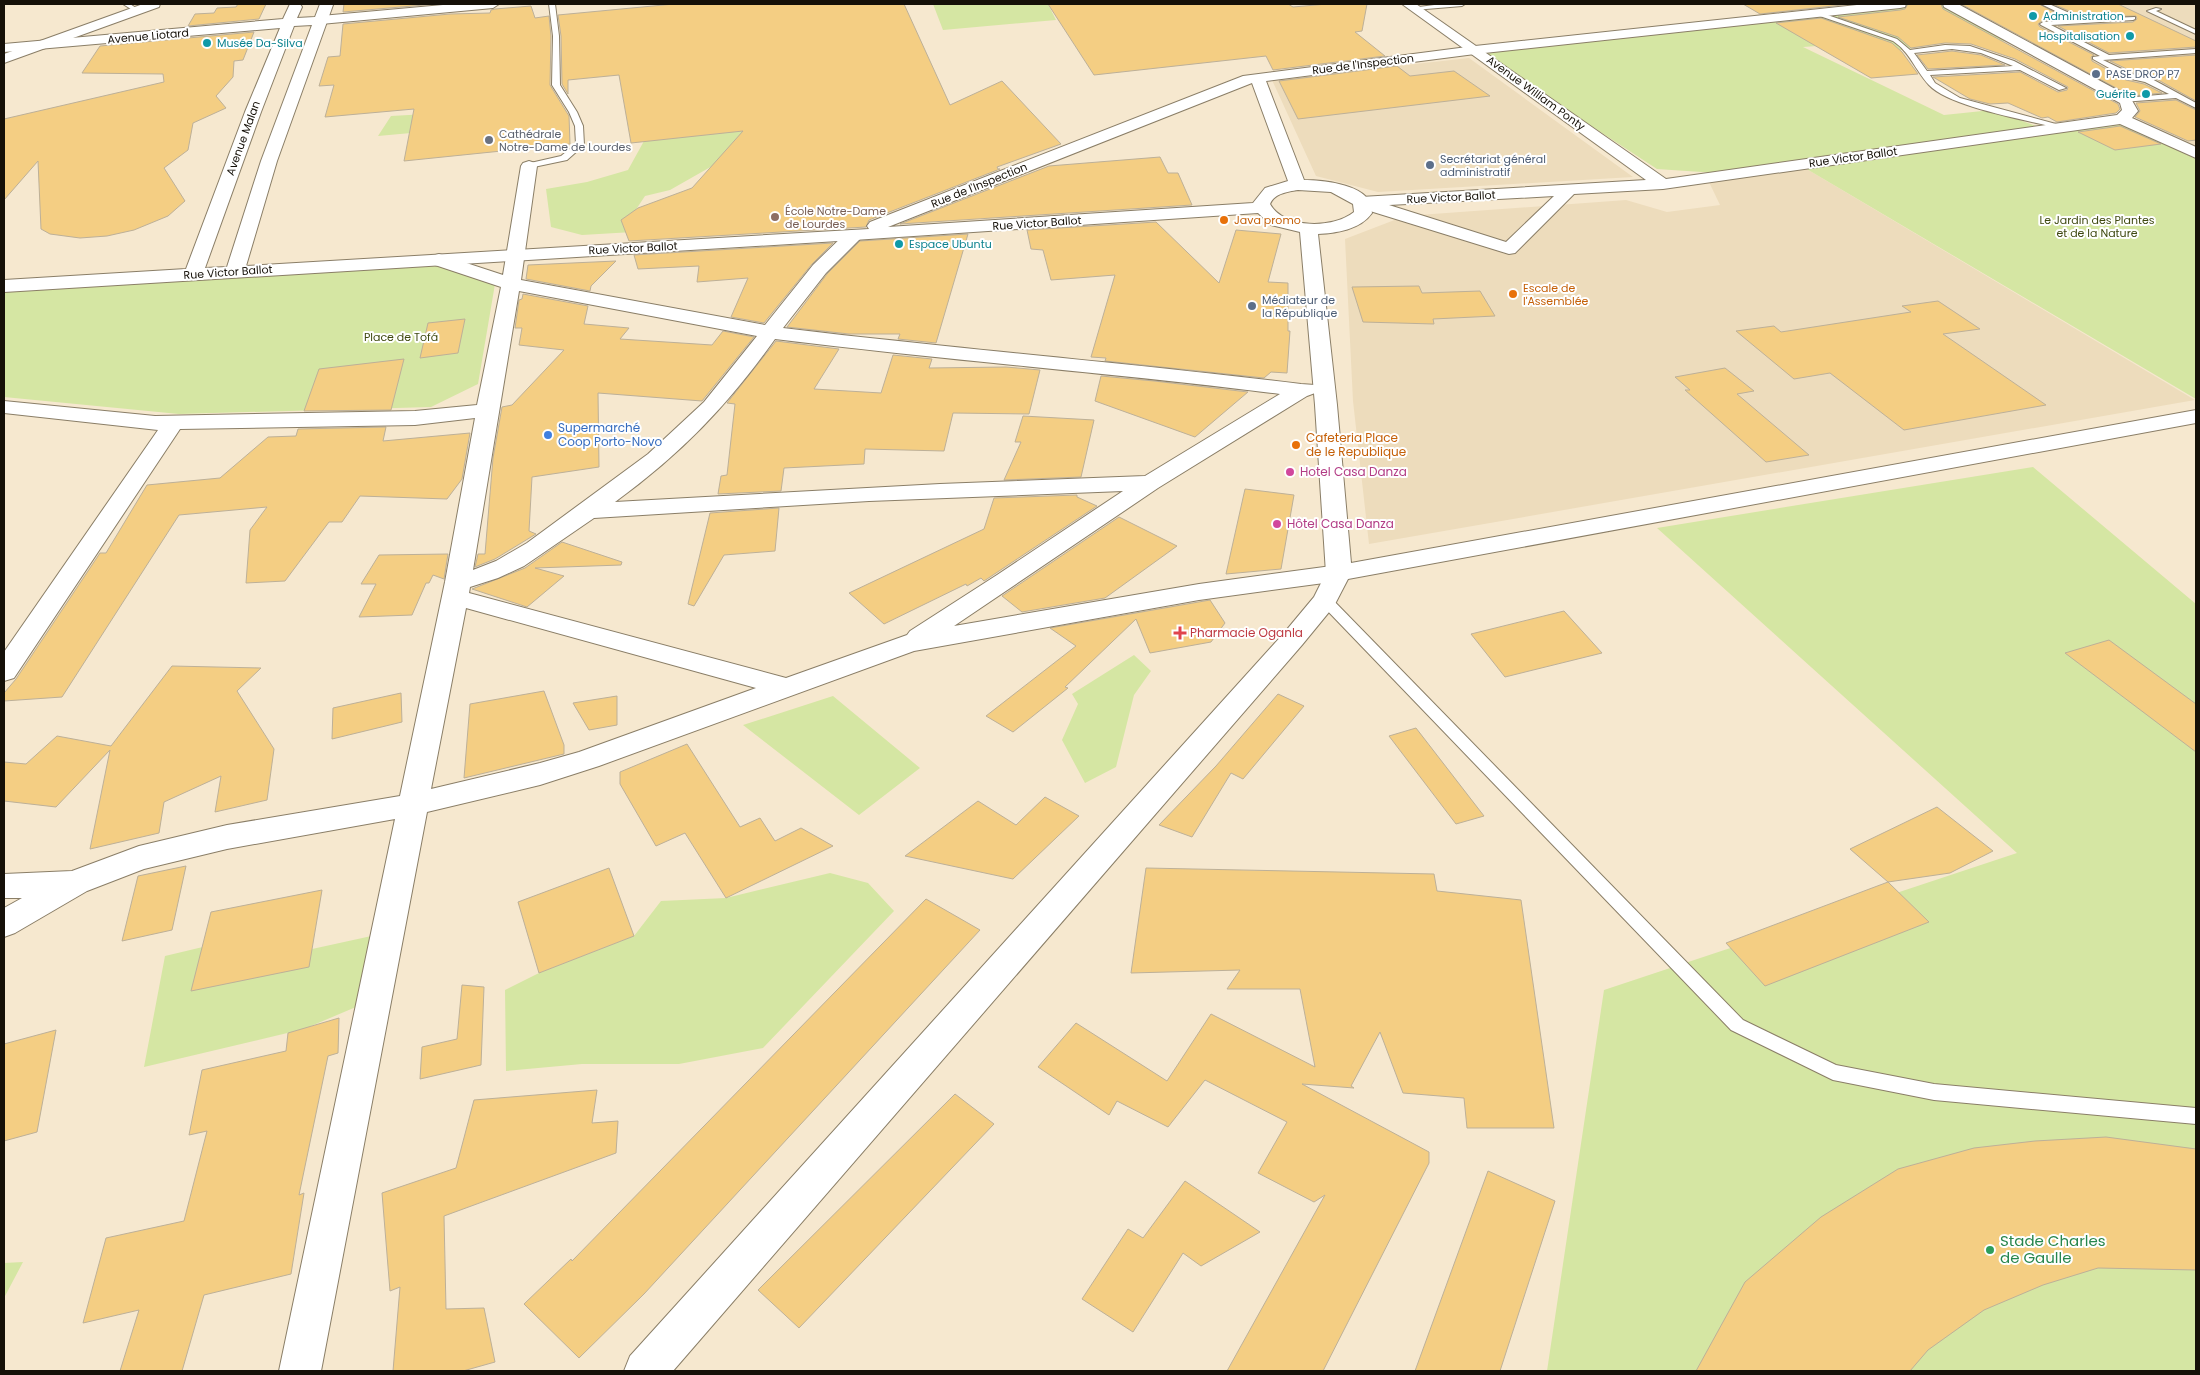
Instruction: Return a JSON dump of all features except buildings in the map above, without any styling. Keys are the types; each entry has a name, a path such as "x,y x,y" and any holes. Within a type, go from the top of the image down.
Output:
{"street":[{"path":"4,58 131,7 154,4"},
{"name":"Avenue Malan","path":"194,274 253,112 296,4"},
{"path":"235,271 269,160 326,4"},
{"name":"Avenue Liotard","path":"4,48 493,4"},
{"name":"Rue de l'Inspection","path":"854,235 1231,84 1257,78 1475,50 1900,4"},
{"path":"1949,4 2121,94 2130,111 2122,118 2196,153"},
{"name":"Avenue William Ponty","path":"1411,6 1663,184"},
{"path":"1257,78 1298,185"},
{"path":"253,112 288,109"},
{"name":"Rue Victor Ballot","path":"1361,202 1663,184 2122,118"},
{"path":"300,1371 456,589 511,284 529,166"},
{"path":"1361,202 1363,212 1353,222 1333,228 1308,228 1277,221 1266,215 1261,208 1263,198 1269,193 1285,187 1316,185 1340,190 1352,195 1361,202 1509,249 1569,190"},
{"name":"Rue Victor Ballot","path":"4,286 854,235 1261,208"},
{"path":"646,1371 1286,647 1332,586 1324,384 1308,228"},
{"path":"456,589 534,550 619,489 685,434 729,387 768,332 838,248 854,235"},
{"path":"439,260 511,284 768,332 923,350 1160,373 1301,390"},
{"path":"909,643 1006,581 1150,483 1301,390 1324,384"},
{"path":"4,407 155,423 415,418 487,410"},
{"path":"4,924 76,882 139,858 227,837 412,805 540,774 589,759 909,643 1199,592 1332,586 2196,417"},
{"path":"4,672 173,423"},
{"path":"589,511 817,496 1021,486 1150,483"},
{"path":"456,589 786,687"},
{"path":"4,886 76,882"}],"lane":[{"path":"529,166 564,158 580,145 579,126 573,112 556,85 556,36 552,4"},
{"path":"1411,6 1462,4"},
{"path":"2044,4 2081,21"},
{"path":"2145,4 2196,25"},
{"path":"2158,9 2150,11 2184,27 2195,37"},
{"path":"1813,12 1894,40 1903,45 1932,84 1956,100 2063,126"},
{"path":"2108,57 2042,24 2133,18"},
{"path":"2170,28 2184,27"},
{"path":"1908,52 1942,47 1972,48 2062,88"},
{"path":"2196,52 2095,58 2130,76 2147,80 2196,106"},
{"path":"1925,73 2020,68"},
{"path":"2144,90 2163,88"},
{"path":"2121,94 2178,96"},
{"path":"1332,586 1737,1026 1833,1072 1870,1080 1934,1092 2196,1116"}],"shaded area":[{"path":"1964,4 2196,4 2196,149 2140,121 2144,112 2138,102"},
{"path":"1469,58 1633,177 1378,192 1316,176 1272,80"},
{"path":"1805,168 2195,400 1369,544 1353,401 1345,239 1405,216 1626,200 1667,212 1720,205 1709,182"}],"green space":[{"path":"933,4 1048,4 1056,20 943,30"},
{"path":"1901,4 1949,4 2023,44 1997,40 1956,40 1886,53 1859,43 1803,47 1944,115 1992,110 2044,129 1731,174 1657,169 1475,50"},
{"path":"445,113 444,130 378,136 391,116"},
{"name":"Le Jardin des Plantes et de la Nature","path":"2120,123 2196,159 2196,399 1805,168"},
{"path":"738,131 759,132 714,165 670,190 645,196 631,217 650,231 582,235 551,227 546,189 587,182 628,170 644,141"},
{"name":"Place de Tofá","path":"431,264 495,284 478,384 431,407 179,414 4,397 4,291"},
{"path":"2033,467 2196,604 2196,1371 1547,1371 1604,990 2017,853 1657,528"},
{"path":"1134,655 1151,671 1134,695 1116,767 1085,783 1062,740 1078,704 1072,694"},
{"path":"833,696 920,768 859,815 743,725"},
{"path":"830,873 868,883 894,911 763,1048 679,1064 582,1064 506,1071 505,990 539,973 634,936 661,901 726,898"},
{"path":"376,935 363,1004 304,1029 144,1067 165,956 207,946 271,958"},
{"path":"23,1262 4,1298 4,1263"}],"place":[{"name":"Administration","path":"2033,16"},
{"name":"Hospitalisation","path":"2130,36"},
{"name":"Musée Da-Silva","path":"207,43"},
{"name":"PASE DROP P7","path":"2096,74"},
{"name":"Guérite","path":"2146,94"},
{"name":"Cathédrale Notre-Dame de Lourdes","path":"489,140"},
{"name":"Secrétariat général administratif","path":"1430,165"},
{"name":"École Notre-Dame de Lourdes","path":"775,217"},
{"name":"Java promo","path":"1224,220"},
{"name":"Espace Ubuntu","path":"899,244"},
{"name":"Escale de l'Assemblée","path":"1513,294"},
{"name":"Médiateur de la République","path":"1252,306"},
{"name":"Supermarché Coop Porto-Novo","path":"548,435"},
{"name":"Cafeteria Place de le Republique","path":"1296,445"},
{"name":"Hotel Casa Danza","path":"1290,472"},
{"name":"Hôtel Casa Danza","path":"1277,524"},
{"name":"Pharmacie Oganla","path":"1180,633"},
{"name":"Stade Charles de Gaulle","path":"1990,1250"}]}
